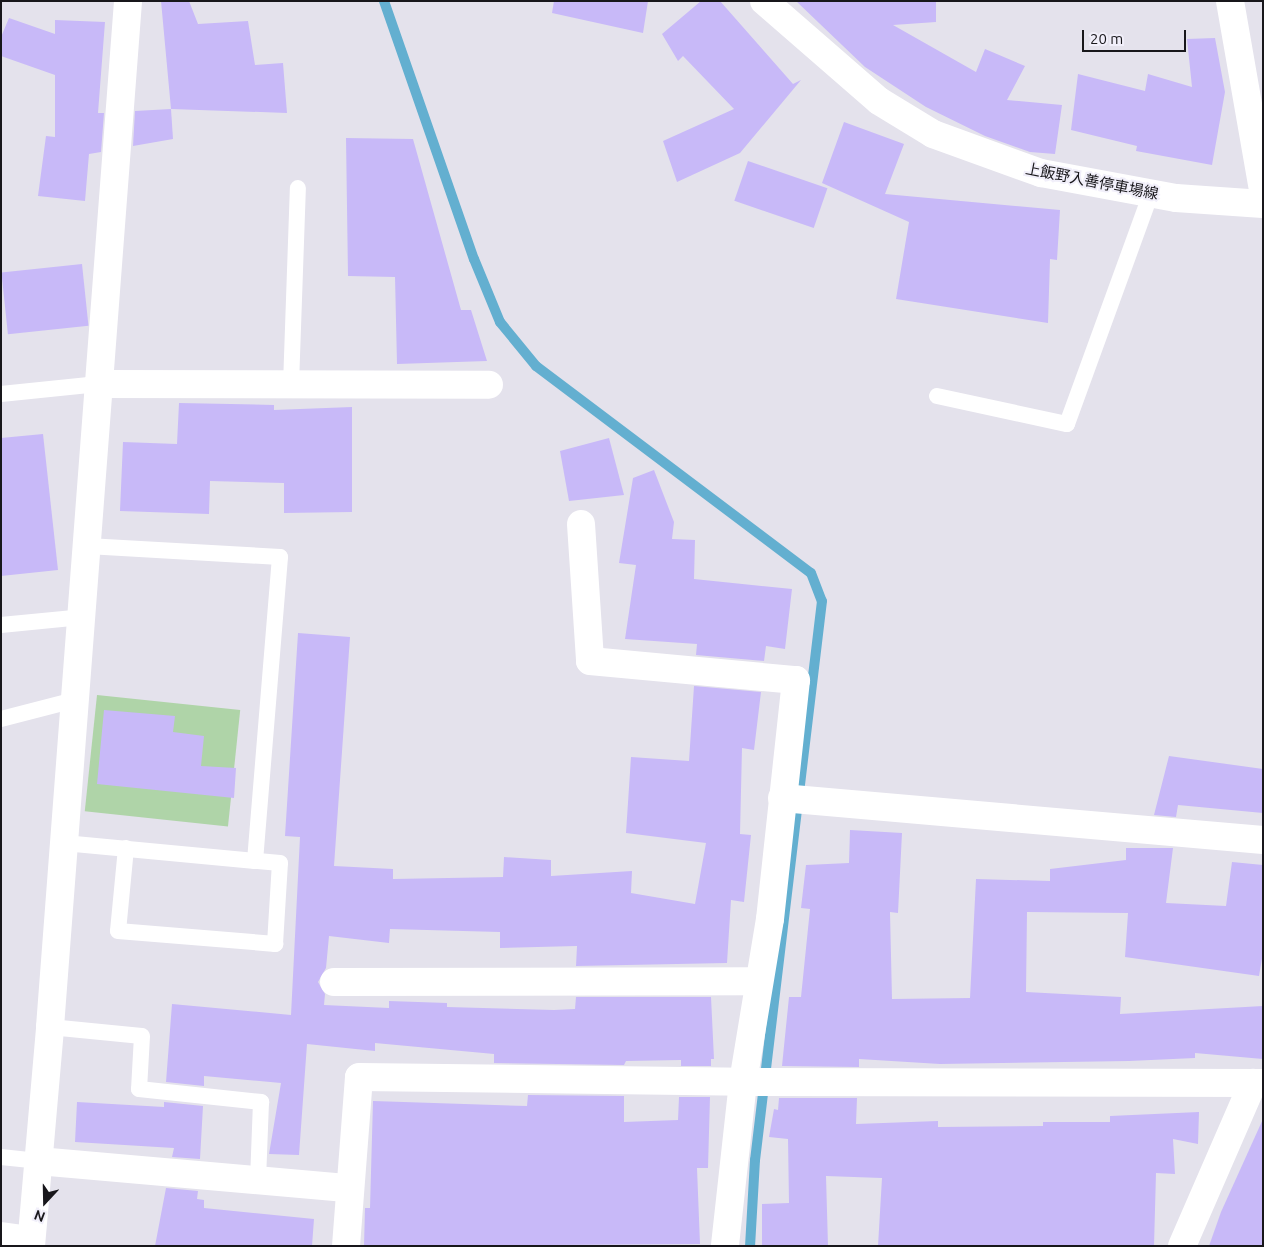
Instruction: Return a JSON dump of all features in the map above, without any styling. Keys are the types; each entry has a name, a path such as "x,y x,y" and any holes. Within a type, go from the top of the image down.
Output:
{"street":[{"path":"1,1236 31,1243 50,1027 128,1"},
{"name":"上飯野入善停車場線","path":"764,1 879,101 933,134 1041,174 1151,194 1263,204"},
{"path":"1230,1 1263,191"},
{"path":"98,384 489,385"},
{"path":"581,524 590,661 796,680 759,981 743,1082 725,1246"},
{"path":"782,798 1263,840"},
{"path":"334,982 759,981"},
{"path":"346,1246 359,1076 743,1082 1258,1083 1182,1246"},
{"path":"38,1161 349,1188"}],"lane":[{"path":"291,385 298,188"},
{"path":"937,396 1067,424 1151,194"},
{"path":"1,394 98,384"},
{"path":"87,546 280,557 255,861"},
{"path":"1,625 82,617"},
{"path":"1,719 75,700"},
{"path":"64,843 126,848 280,863 275,944 118,931 126,848"},
{"path":"50,1027 142,1036 139,1089 261,1102 258,1180"},
{"path":"1,1157 38,1161"}],"green space":[{"path":"97,695 240,710 228,826 85,811"}],"building":[{"path":"161,1 189,1 198,24 248,21 255,65 283,63 287,113 171,109"},
{"path":"554,1 648,1 643,33 552,13"},
{"path":"701,1 720,1 793,84 801,80 740,153 677,182 663,141 734,109 683,56 678,61 662,34"},
{"path":"796,1 936,1 936,22 893,25 976,72 985,49 1025,66 1007,100 1062,105 1055,154 1030,152 985,136 926,107 865,67"},
{"path":"9,18 55,34 55,20 105,22 98,113 104,113 101,152 89,154 85,201 38,196 46,136 55,137 55,75 1,56 1,37"},
{"path":"1215,38 1225,92 1212,165 1136,151 1137,146 1071,130 1078,74 1145,91 1148,74 1192,87 1187,39"},
{"path":"171,109 173,139 133,146 135,111"},
{"path":"844,122 904,144 885,194 1060,210 1057,260 1050,259 1048,323 896,299 909,222 822,183"},
{"path":"346,138 413,139 461,310 471,310 487,361 397,364 395,277 348,276"},
{"path":"748,161 827,188 814,228 734,201"},
{"path":"82,264 88,326 8,334 1,272"},
{"path":"179,403 274,405 274,410 352,407 352,512 284,513 284,483 210,481 209,514 120,511 123,442 177,444"},
{"path":"43,434 58,570 1,576 1,438"},
{"path":"609,438 624,495 569,501 560,451"},
{"path":"654,470 674,522 672,539 695,540 694,579 792,589 785,649 766,646 764,661 696,655 697,644 625,639 636,565 619,563 633,478"},
{"path":"298,633 350,637 334,866 393,869 393,879 503,877 504,857 551,860 551,876 632,871 631,893 695,904 706,843 626,833 631,757 689,761 694,686 761,692 754,750 742,748 740,834 751,835 744,902 731,900 727,963 576,966 577,946 500,948 500,932 390,929 389,943 329,936 326,968 318,982 325,994 324,1005 389,1008 389,1001 447,1003 447,1007 554,1010 575,1009 576,997 711,997 714,1059 711,1059 711,1066 681,1066 681,1060 626,1061 624,1065 494,1063 494,1054 375,1043 375,1051 307,1044 299,1155 269,1154 281,1083 204,1076 204,1086 166,1082 172,1004 291,1015 300,837 285,836"},
{"path":"104,710 175,716 173,732 204,736 201,766 236,768 234,798 97,784"},
{"path":"1169,756 1263,769 1263,813 1178,805 1176,817 1154,815"},
{"path":"850,830 902,833 898,913 890,912 892,999 970,998 976,879 1050,881 1050,869 1126,860 1126,848 1173,848 1166,903 1226,906 1232,862 1263,865 1263,953 1259,976 1125,957 1128,913 1027,912 1026,992 1121,997 1120,1014 1263,1006 1263,1059 1195,1053 1195,1058 1129,1061 940,1064 859,1059 859,1067 782,1066 789,997 801,997 810,909 801,908 806,865 849,863"},
{"path":"528,1095 624,1096 624,1122 678,1120 679,1097 710,1097 708,1168 697,1168 700,1244 364,1246 365,1208 370,1208 373,1101 527,1106"},
{"path":"779,1098 857,1098 856,1124 938,1121 938,1127 1043,1126 1043,1122 1110,1122 1110,1116 1199,1112 1198,1144 1173,1139 1175,1174 1156,1173 1154,1246 878,1246 882,1178 826,1176 828,1246 762,1246 762,1204 789,1203 788,1139 769,1137 774,1109 778,1110"},
{"path":"77,1102 164,1107 164,1102 203,1106 200,1159 172,1157 174,1148 75,1142"},
{"path":"1263,1119 1263,1246 1209,1246 1221,1212"},
{"path":"166,1188 198,1191 197,1199 204,1200 204,1208 314,1219 312,1246 155,1246"}],"waterway":[{"path":"384,1 474,259 500,322 536,366 811,573 822,601 755,1160 750,1246"}]}
